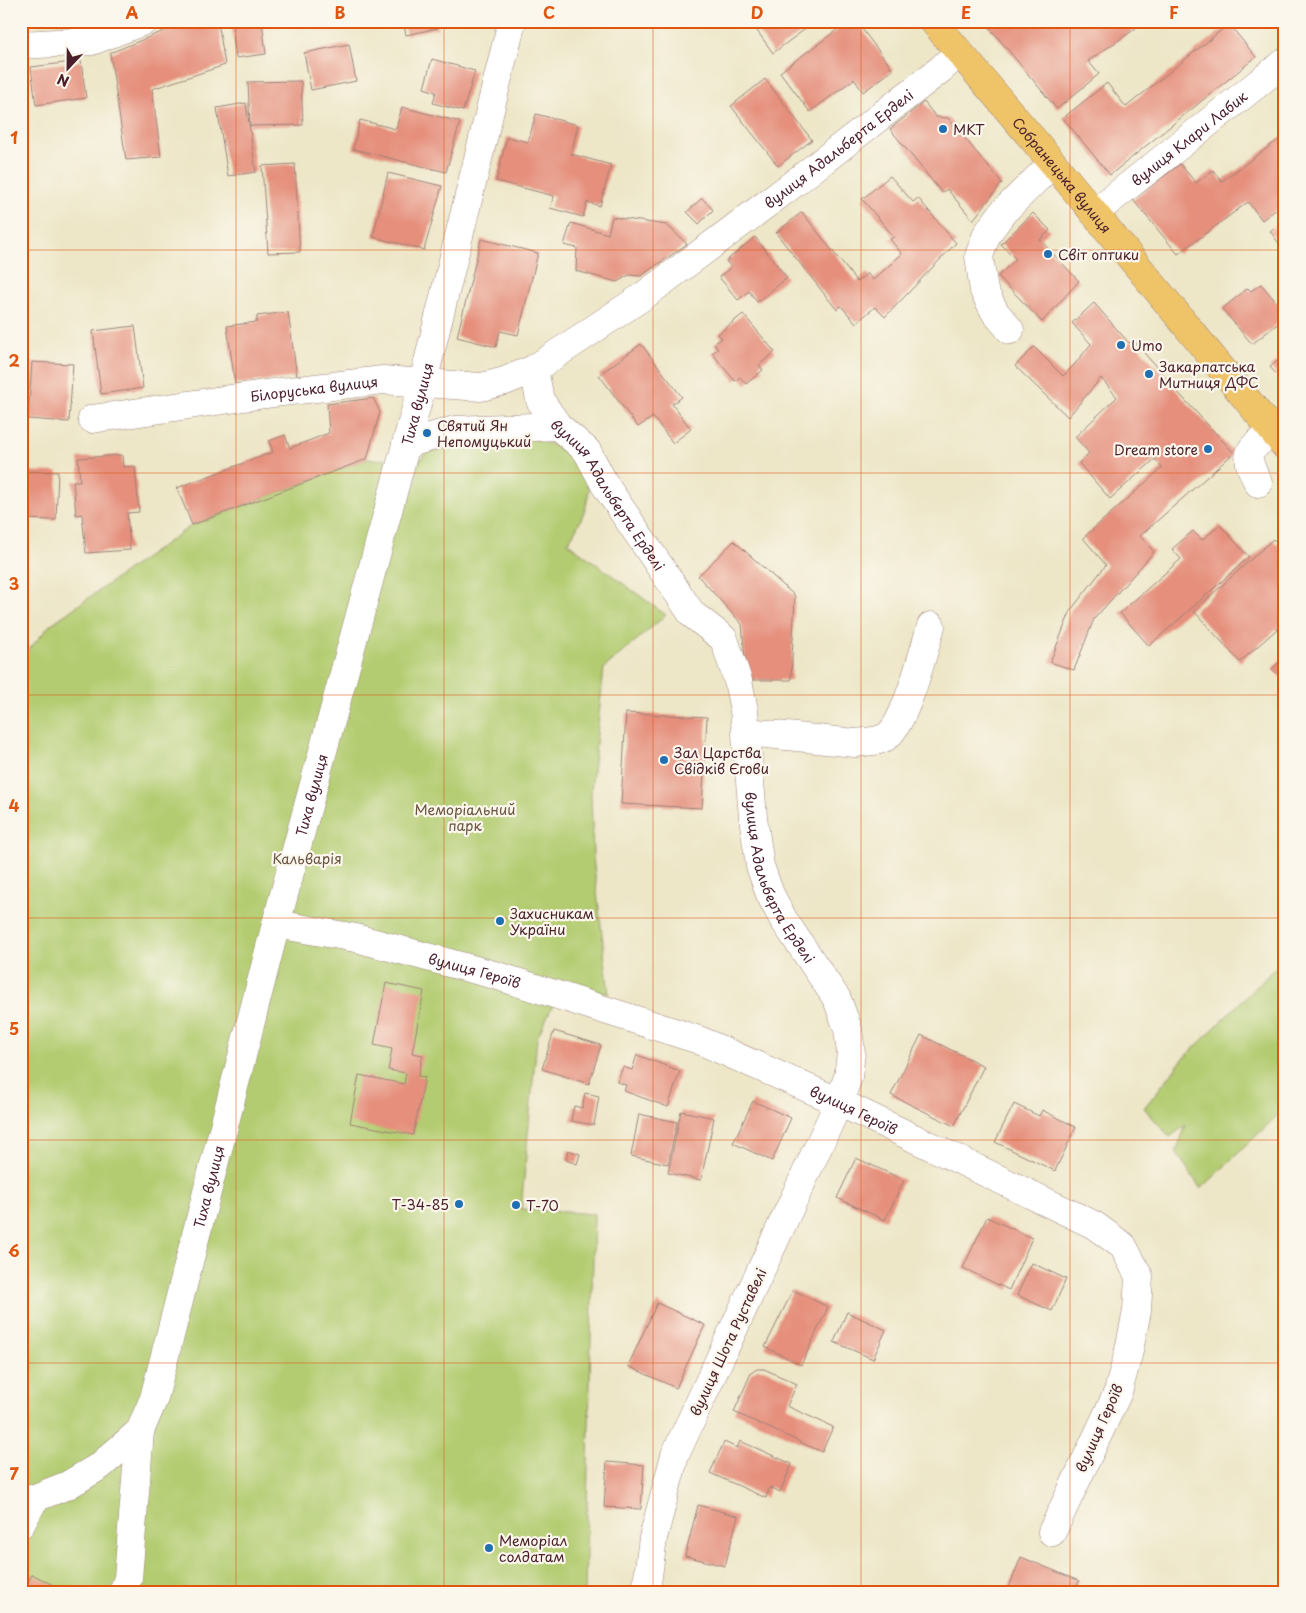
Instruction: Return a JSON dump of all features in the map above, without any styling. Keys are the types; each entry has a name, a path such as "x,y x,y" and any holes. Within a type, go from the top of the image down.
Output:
{"main road":[{"name":"Собранецька вулиця","path":"933,21 1053,163 1278,439"}],"street":[{"path":"21,45 92,41 144,21"},
{"name":"Тиха вулиця","path":"28,1498 68,1485 100,1466 140,1431 154,1398 276,924 423,382 512,21"},
{"name":"вулиця Адальберта Ерделі","path":"839,1102 848,1077 851,1053 848,1030 837,999 783,919 770,894 760,866 753,817 747,732 738,681 724,639 692,614 605,485 587,451 558,426 540,400 534,370 673,274 788,188 941,69 960,52"},
{"name":"вулиця Клари Лабик","path":"1094,213 1285,62"},
{"path":"1010,330 995,312 984,291 979,256 987,234 1003,212 1053,163"},
{"name":"Білоруська вулиця","path":"92,419 265,394 383,380 481,386 505,381 534,370"},
{"path":"406,444 456,430 558,426"},
{"path":"1258,483 1249,464 1250,454 1254,446 1278,439"},
{"path":"747,732 855,743 871,742 886,737 896,726 911,691 931,626"},
{"name":"вулиця Героїв","path":"276,924 356,938 552,992 699,1040 839,1102 1094,1225 1123,1246 1139,1276 1137,1311 1128,1355 1118,1392 1052,1532"},
{"name":"вулиця Шота Руставелі","path":"646,1592 653,1538 675,1455 839,1102"},
{"path":"123,1592 128,1578 140,1431"},
{"path":"21,1524 28,1498"}],"green space":[{"name":"Кальварія","path":"528,437 558,448 570,455 586,474 588,487 587,502 580,522 568,543 666,615 604,668 591,790 593,858 609,994 563,984 537,1038 521,1209 594,1214 585,1592 21,1592 21,659 50,625 192,525 367,459 420,460 428,450 443,442"},
{"path":"1285,958 1285,1108 1201,1189 1176,1152 1186,1125 1170,1137 1144,1108 1183,1059"}],"building":[{"path":"188,21 218,21 225,65 152,89 161,157 126,160 110,53"},
{"path":"231,21 262,21 266,54 236,58"},
{"path":"403,21 436,21 438,28 406,35"},
{"path":"750,21 816,21 773,53"},
{"path":"849,21 856,21 893,70 863,92 854,79 810,112 780,72"},
{"path":"984,21 1141,21 1135,29 1088,61 1099,74 1057,109"},
{"path":"1229,24 1256,57 1110,175 1063,118 1107,83 1126,107"},
{"path":"349,44 356,81 311,90 304,53"},
{"path":"432,59 475,71 463,111 433,103 436,92 424,88"},
{"path":"81,61 86,98 36,105 31,67"},
{"path":"765,79 812,140 778,166 731,106"},
{"path":"301,81 303,125 250,126 248,82"},
{"path":"924,102 936,117 948,118 1002,183 973,220 947,189 942,193 890,129"},
{"path":"246,103 256,172 228,176 217,108"},
{"path":"402,107 460,122 446,172 353,149 360,120 396,129"},
{"path":"536,114 578,125 571,154 611,165 600,206 587,202 583,217 550,208 554,196 496,181 507,137 528,142"},
{"path":"1285,135 1285,203 1262,220 1248,202 1178,254 1133,200 1180,164 1196,183 1213,170 1222,181"},
{"path":"295,164 300,252 268,253 262,166"},
{"path":"388,173 442,186 424,250 373,237"},
{"path":"890,176 913,202 918,198 956,243 885,317 875,307 856,323 841,306 837,310 776,233 802,212 857,282 867,273 873,280 902,254 890,239 894,237 862,199"},
{"path":"702,198 713,210 699,224 687,212"},
{"path":"1033,213 1050,230 1040,240 1079,281 1042,322 998,276 1016,259 1001,244"},
{"path":"612,217 667,225 687,244 641,276 629,275 617,282 576,271 577,248 564,245 571,223 608,234"},
{"path":"1285,219 1285,248 1283,249 1270,231"},
{"path":"755,237 787,278 757,302 749,291 738,300 719,277 731,267 726,261"},
{"path":"481,239 538,253 518,335 500,331 496,347 457,337"},
{"path":"1261,284 1285,312 1285,318 1252,344 1222,309 1248,288 1251,291"},
{"path":"1094,303 1129,343 1133,340 1234,453 1140,536 1154,552 1094,619 1074,670 1050,662 1071,610 1106,565 1083,538 1162,468 1155,459 1110,499 1079,463 1089,453 1075,437 1117,397 1101,378 1068,417 1015,366 1034,347 1063,376 1091,344 1072,323"},
{"path":"288,312 297,377 235,384 227,326 257,322 257,316"},
{"path":"743,314 775,352 759,365 763,370 746,384 740,377 735,381 712,353 718,349 714,344 722,338 718,334"},
{"path":"135,326 143,388 101,394 93,331"},
{"path":"641,344 682,397 672,404 691,429 673,443 653,417 638,427 599,375"},
{"path":"1285,355 1285,384 1270,367"},
{"path":"32,362 73,364 69,422 28,419"},
{"path":"373,398 380,412 367,459 192,525 177,488 273,452 269,441 285,435 290,448 329,433 327,404"},
{"path":"122,455 123,467 135,466 139,512 127,513 130,550 86,553 82,514 76,515 73,481 80,481 78,458"},
{"path":"21,471 58,472 56,520 21,519"},
{"path":"1220,525 1249,557 1149,646 1120,613 1181,559 1172,549 1193,531 1202,540"},
{"path":"1273,539 1285,552 1285,622 1240,662 1194,611"},
{"path":"734,541 795,596 791,680 747,680 742,624 698,576"},
{"path":"1285,655 1285,681 1272,669"},
{"name":"Зал Царства Свідків Єгови","path":"626,713 707,717 702,808 621,804"},
{"path":"386,983 424,991 412,1053 423,1055 418,1076 425,1077 413,1135 350,1123 359,1075 404,1084 406,1073 388,1070 392,1049 374,1045"},
{"path":"554,1031 601,1045 589,1084 542,1069"},
{"path":"921,1035 984,1066 954,1126 891,1095"},
{"path":"637,1055 680,1071 668,1107 624,1091 626,1085 617,1082 623,1067 632,1070"},
{"path":"585,1093 599,1096 594,1125 571,1121 574,1106 582,1108"},
{"path":"753,1101 791,1118 772,1161 733,1143"},
{"path":"1014,1104 1039,1116 1042,1110 1076,1127 1055,1171 995,1142"},
{"path":"681,1111 714,1118 701,1180 668,1173"},
{"path":"639,1114 677,1122 668,1164 631,1156"},
{"path":"568,1150 580,1154 577,1164 566,1160"},
{"path":"856,1158 904,1180 885,1220 837,1198"},
{"path":"987,1217 1032,1238 1009,1290 963,1268"},
{"path":"1032,1263 1066,1279 1052,1311 1017,1295"},
{"path":"793,1290 828,1307 801,1365 765,1347"},
{"path":"657,1303 705,1325 676,1388 628,1366"},
{"path":"847,1312 886,1330 873,1359 834,1342"},
{"path":"757,1369 764,1369 797,1384 787,1406 833,1427 822,1452 734,1412 751,1373"},
{"path":"740,1441 792,1464 780,1492 770,1487 766,1498 710,1473 724,1442 737,1448"},
{"path":"607,1462 644,1465 641,1509 604,1507"},
{"path":"698,1505 738,1516 725,1566 685,1556"},
{"path":"1021,1557 1079,1581 1074,1592 1007,1592"},
{"path":"32,1574 66,1592 23,1592"}],"place":[{"name":"МКТ","path":"943,129"},
{"name":"Світ оптики","path":"1048,254"},
{"name":"Umo","path":"1121,345"},
{"name":"Закарпатська Митниця ДФС","path":"1149,374"},
{"name":"Святий Ян Непомуцький","path":"427,433"},
{"name":"Dream store","path":"1208,449"},
{"name":"Зал Царства Свідків Єгови","path":"664,760"},
{"name":"Захисникам України","path":"500,921"},
{"name":"Т-34-85","path":"459,1204"},
{"name":"Т-70","path":"516,1205"},
{"name":"Меморіал солдатам","path":"489,1548"}],"park label":[{"name":"Меморіальний парк","path":"465,818"}]}
